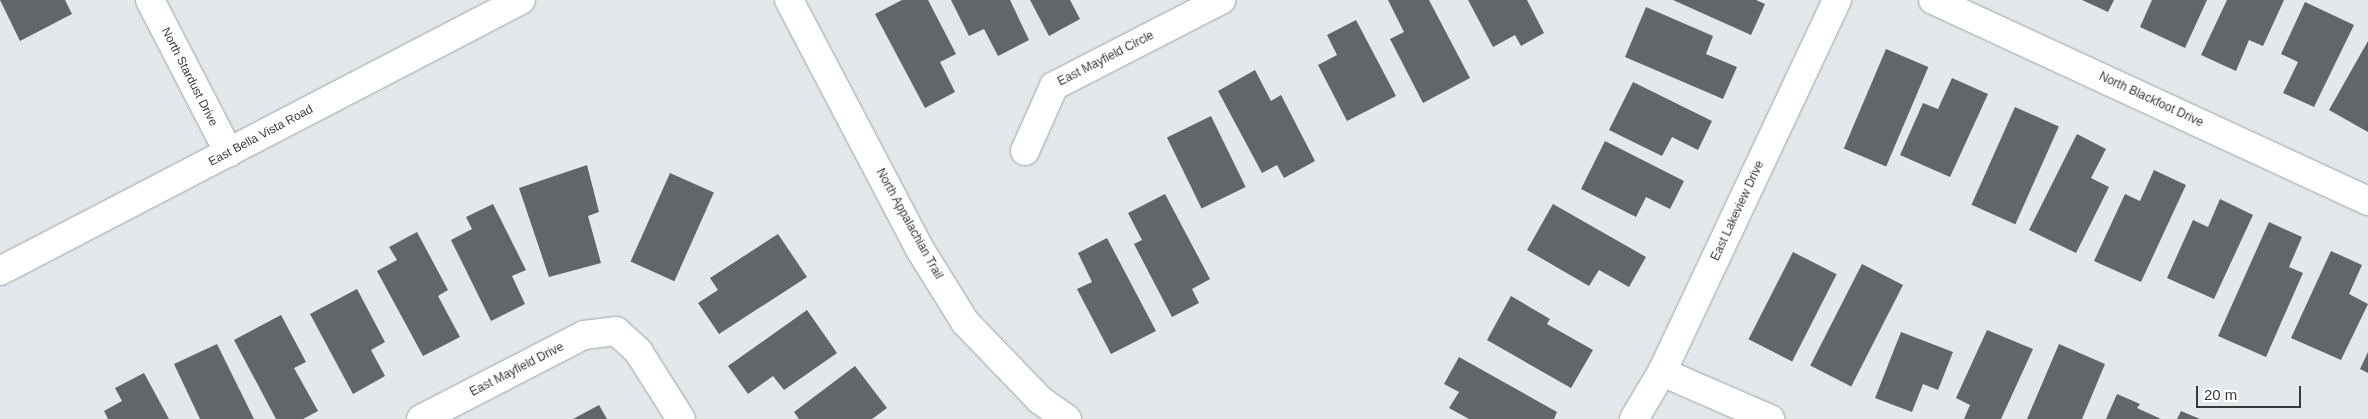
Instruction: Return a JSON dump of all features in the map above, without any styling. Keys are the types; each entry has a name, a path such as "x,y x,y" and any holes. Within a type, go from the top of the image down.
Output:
{"street":[{"name":"North Stardust Drive","path":"150,0 229,153"},
{"name":"East Bella Vista Road","path":"0,271 521,0"},
{"name":"North Appalachian Trail","path":"789,0 921,251 965,322 1040,400 1067,419"},
{"name":"East Mayfield Circle","path":"1025,151 1054,86 1221,0"},
{"name":"East Lakeview Drive","path":"1634,419 1662,372 1837,0"},
{"name":"North Blackfoot Drive","path":"1934,0 2368,201"},
{"name":"East Mayfield Drive","path":"421,419 584,335 616,331 638,351 680,419"},
{"path":"1662,372 1770,419"}],"building":[{"path":"0,0 65,0 72,14 20,41"},
{"path":"902,0 928,0 956,54 940,62 955,92 925,108 875,14"},
{"path":"951,0 1010,0 1029,40 998,56 984,29 969,36"},
{"path":"1030,0 1070,0 1080,19 1049,36"},
{"path":"1388,0 1429,0 1470,78 1423,103 1390,39 1404,32"},
{"path":"1468,0 1527,0 1544,33 1521,46 1515,35 1493,47"},
{"path":"1673,0 1756,0 1765,4 1751,35"},
{"path":"2082,0 2114,0 2108,12"},
{"path":"2152,0 2207,0 2185,48 2140,27"},
{"path":"2227,0 2284,0 2263,46 2249,40 2236,71 2201,55"},
{"path":"2305,2 2354,25 2314,107 2283,93 2298,62 2281,54"},
{"path":"1646,7 1713,36 1706,54 1737,67 1723,99 1625,57"},
{"path":"1356,20 1396,96 1347,121 1318,65 1337,55 1327,35"},
{"path":"2368,41 2368,132 2329,110"},
{"path":"1886,49 1928,67 1886,166 1844,148"},
{"path":"1255,70 1271,101 1281,95 1315,161 1284,178 1277,165 1262,173 1218,91"},
{"path":"1952,78 1988,94 1950,177 1900,155 1923,103 1938,109"},
{"path":"1633,82 1712,121 1698,150 1672,137 1662,156 1609,130"},
{"path":"2015,107 2059,127 2015,224 1971,205"},
{"path":"1211,116 1246,187 1202,208 1167,137"},
{"path":"2077,134 2106,149 2091,178 2109,187 2076,253 2029,230"},
{"path":"1605,141 1684,181 1670,209 1646,197 1636,217 1581,189"},
{"path":"587,165 599,212 588,216 601,263 549,277 519,188"},
{"path":"2154,170 2186,185 2141,282 2094,261 2125,194 2140,201"},
{"path":"670,173 714,193 674,281 631,262"},
{"path":"1165,194 1210,279 1192,289 1199,303 1172,317 1134,244 1142,240 1128,213"},
{"path":"2220,199 2253,215 2214,299 2167,278 2193,220 2208,227"},
{"path":"493,204 526,270 512,276 525,304 491,321 451,240 472,229 466,217"},
{"path":"1553,204 1646,257 1629,287 1599,270 1589,286 1527,250"},
{"path":"2269,222 2302,237 2289,267 2303,273 2266,357 2218,336"},
{"path":"417,232 448,290 438,296 460,337 423,356 377,271 397,260 389,247"},
{"path":"778,234 807,277 719,334 698,303 718,290 710,278"},
{"path":"1107,238 1156,331 1111,354 1077,289 1092,282 1078,253"},
{"path":"2331,251 2362,265 2349,294 2368,304 2341,360 2291,338"},
{"path":"1793,252 1837,274 1792,362 1749,339"},
{"path":"1862,264 1903,285 1851,386 1810,366"},
{"path":"357,289 385,342 371,350 385,376 353,394 310,314"},
{"path":"1511,296 1550,319 1547,324 1593,350 1571,388 1487,340"},
{"path":"807,310 837,353 784,390 773,376 748,394 728,366"},
{"path":"281,315 306,362 294,368 318,411 303,419 276,419 234,340"},
{"path":"1987,330 2033,349 2001,419 1964,419 1970,405 1956,398"},
{"path":"1901,332 1953,352 1938,390 1923,384 1912,412 1875,398"},
{"path":"217,344 254,419 200,419 174,364"},
{"path":"2059,344 2105,364 2082,419 2027,419"},
{"path":"2368,352 2368,373 2360,369"},
{"path":"1459,357 1557,412 1554,419 1469,419 1449,408 1459,392 1444,384"},
{"path":"855,366 887,408 872,419 799,419 794,412"},
{"path":"144,373 169,419 108,419 104,411 122,401 115,388"},
{"path":"2117,394 2140,404 2137,408 2161,419 2106,419"},
{"path":"599,405 607,419 573,419"},
{"path":"2181,411 2200,419 2177,419"}]}
